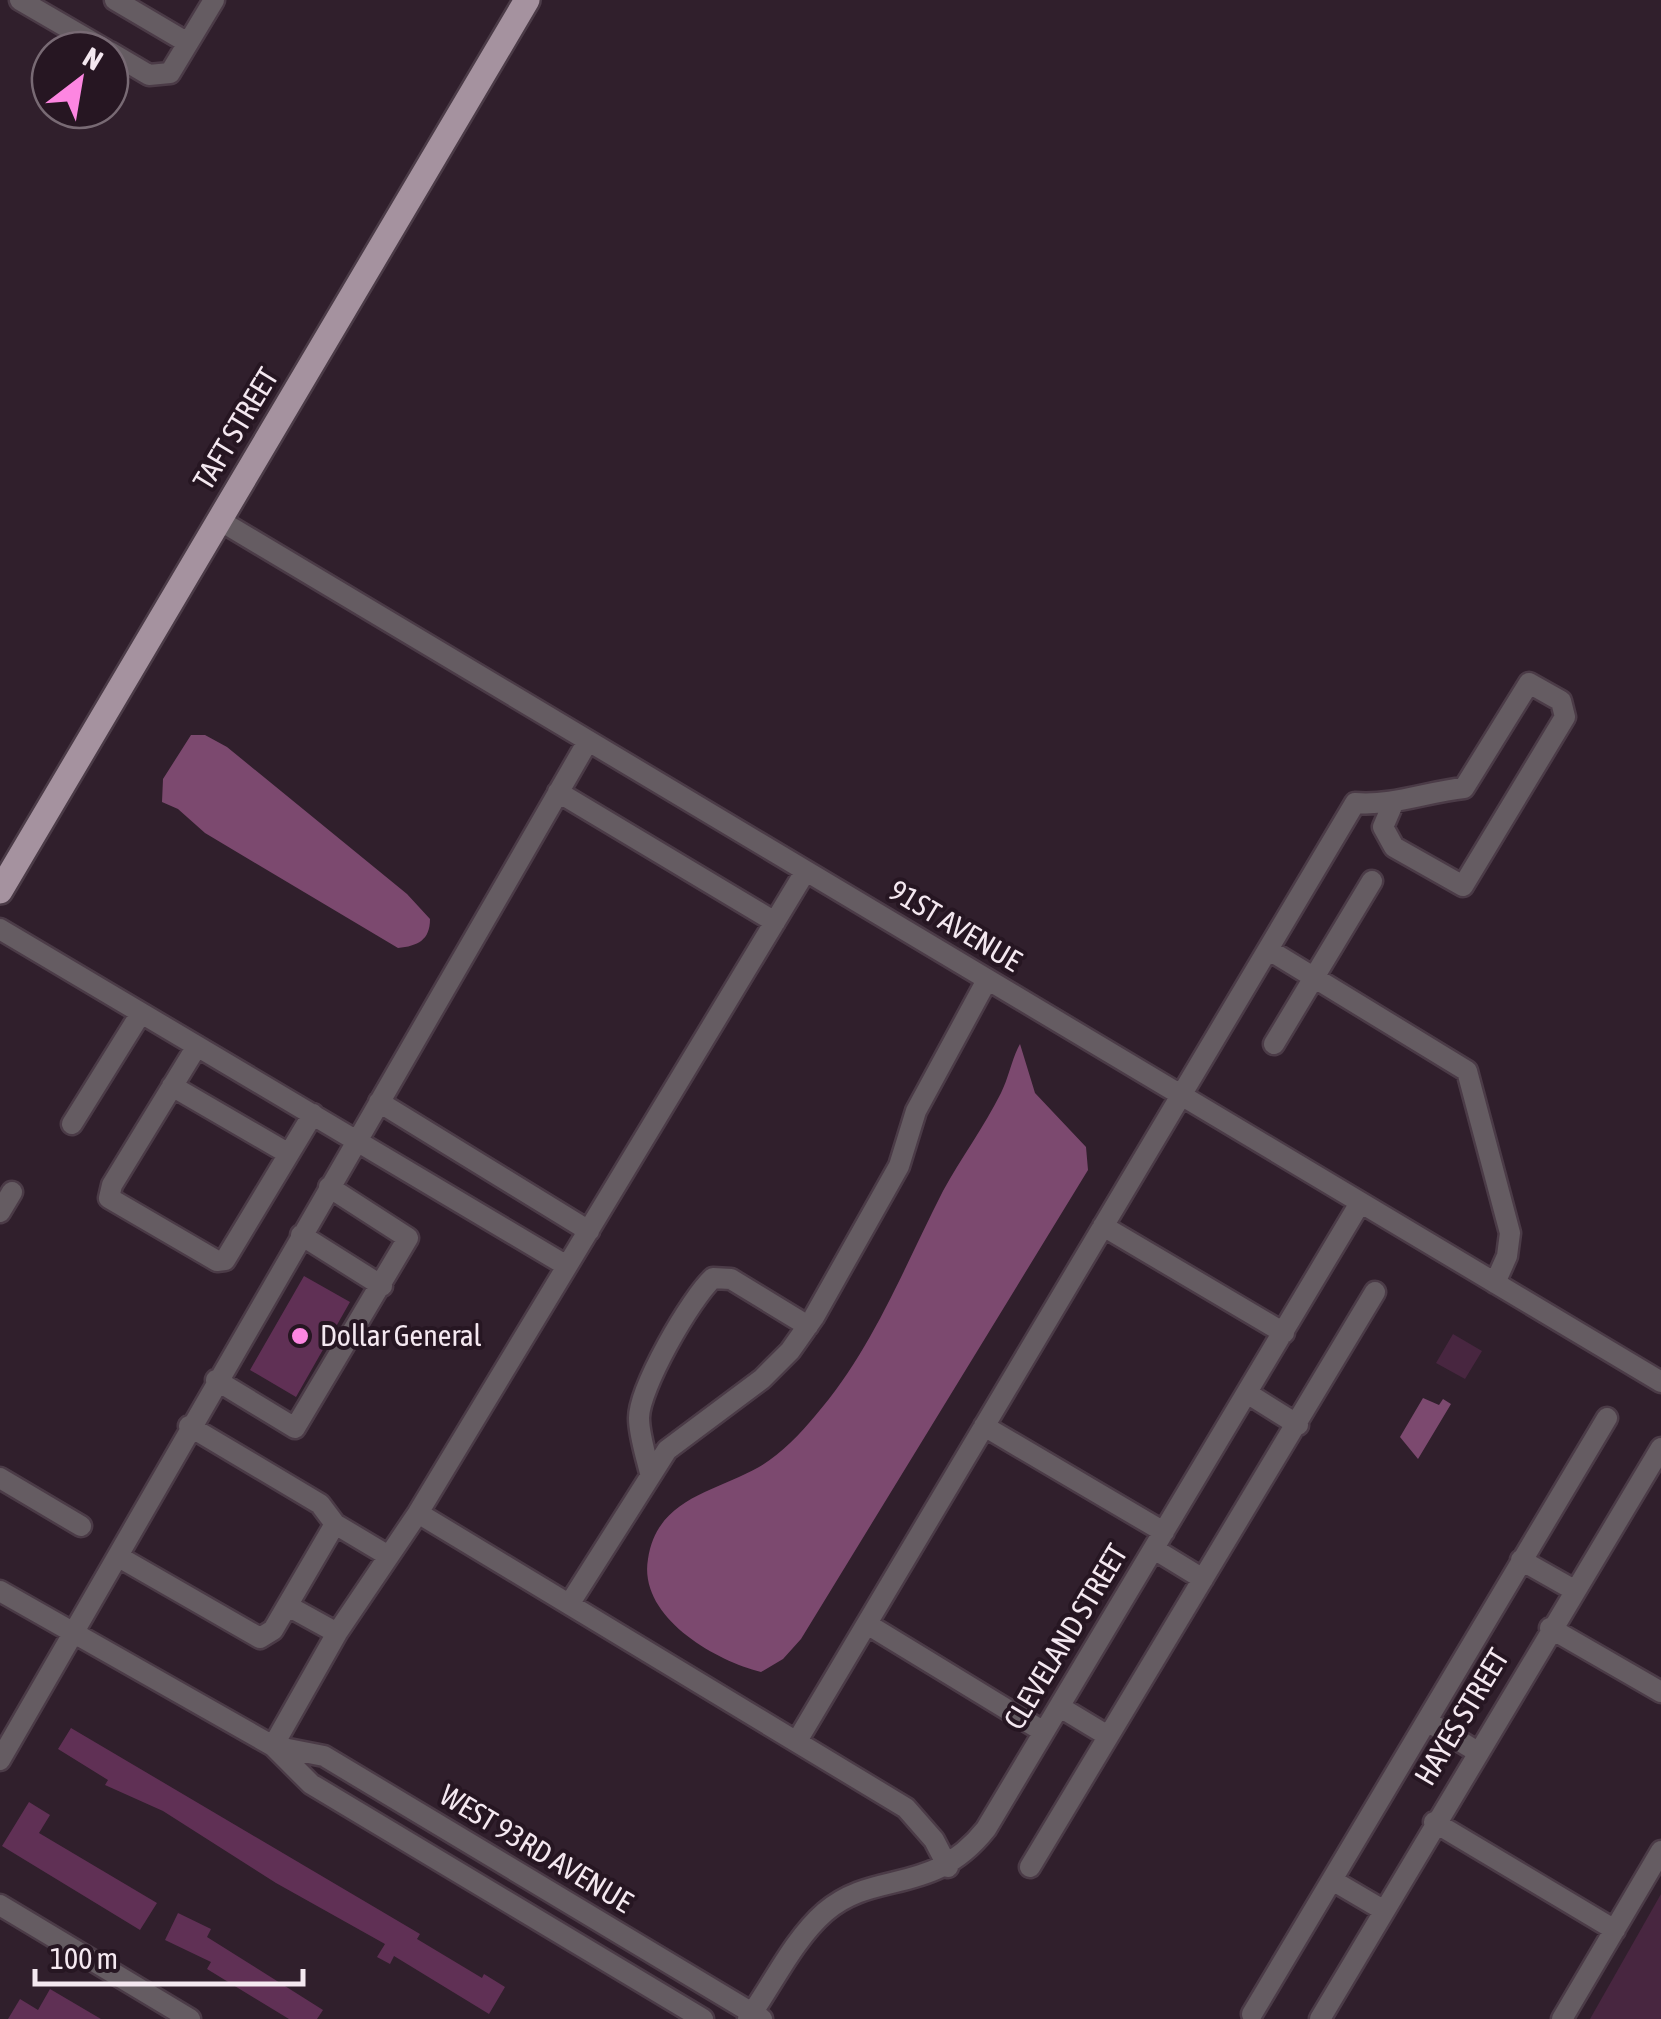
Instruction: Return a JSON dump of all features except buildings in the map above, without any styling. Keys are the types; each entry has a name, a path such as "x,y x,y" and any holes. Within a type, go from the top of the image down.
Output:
{"main road":[{"name":"TAFT STREET","path":"2,884 527,0"}],"street":[{"path":"20,0 72,30"},
{"path":"115,0 188,43"},
{"path":"130,64 150,75 170,73 214,0"},
{"name":"91ST AVENUE","path":"219,520 1661,1382"},
{"path":"797,1741 1355,803 1392,806 1413,794 1464,788 1528,683 1561,701 1565,716 1462,886 1394,847 1384,827 1392,806"},
{"path":"0,1760 119,1557 189,1426 588,742"},
{"path":"558,792 775,922"},
{"path":"274,1746 337,1633 418,1513 805,872"},
{"path":"1274,1044 1372,881"},
{"path":"0,929 567,1266"},
{"path":"1268,950 1468,1071 1510,1233 1507,1256 1495,1283"},
{"path":"570,1604 667,1450 762,1379 808,1326 898,1166 916,1111 987,980"},
{"path":"72,1124 141,1012"},
{"path":"197,1046 112,1185 109,1198 218,1261 225,1260 313,1114"},
{"path":"172,1086 288,1154"},
{"path":"379,1102 589,1231"},
{"path":"216,1380 295,1428 382,1286 408,1238 329,1188"},
{"path":"0,1212 12,1192"},
{"name":"CLEVELAND STREET","path":"754,2017 826,1912 853,1895 948,1867 986,1829 1360,1202"},
{"path":"1103,1226 1284,1333"},
{"path":"301,1235 382,1286"},
{"path":"650,1473 639,1416 650,1385 699,1291 714,1278 731,1279 808,1326"},
{"path":"1030,1867 1375,1292"},
{"path":"1246,1393 1298,1425"},
{"path":"1252,2014 1607,1418"},
{"path":"189,1426 320,1504 336,1524 387,1554"},
{"path":"984,1426 1158,1540 1203,1579"},
{"name":"HAYES STREET","path":"1320,2019 1434,1822 1661,1448"},
{"path":"0,1478 82,1526"},
{"path":"418,1513 906,1808 934,1840 948,1867"},
{"path":"119,1557 260,1638 273,1630 336,1524"},
{"path":"1521,1560 1574,1590"},
{"name":"WEST 93RD AVENUE","path":"0,1591 274,1746 311,1784 703,2019"},
{"path":"288,1606 337,1633"},
{"path":"867,1624 1044,1732"},
{"path":"1550,1628 1661,1692"},
{"path":"1060,1707 1108,1736"},
{"path":"1427,1720 1476,1752"},
{"name":"WEST 93RD AVENUE","path":"274,1746 324,1756 754,2017"},
{"path":"1434,1822 1614,1930"},
{"path":"1562,2019 1661,1851"},
{"path":"1332,1880 1384,1910"},
{"path":"0,1905 190,2019"}],"shaded area":[{"path":"191,735 205,735 227,747 407,894 430,919 425,937 411,946 398,948 205,833 178,809 162,802 163,779"},
{"path":"1020,1044 1035,1093 1086,1147 1088,1170 801,1639 783,1659 761,1672 722,1657 683,1632 655,1599 648,1580 648,1559 654,1539 675,1510 759,1467 789,1444 835,1391 870,1336 943,1191 994,1106"},
{"path":"1453,1334 1482,1351 1465,1379 1436,1363"},
{"path":"1423,1398 1439,1405 1443,1399 1451,1404 1418,1459 1400,1437"},
{"path":"1661,1894 1661,2019 1590,2019"}],"place":[{"name":"Dollar General","path":"300,1336"}]}
